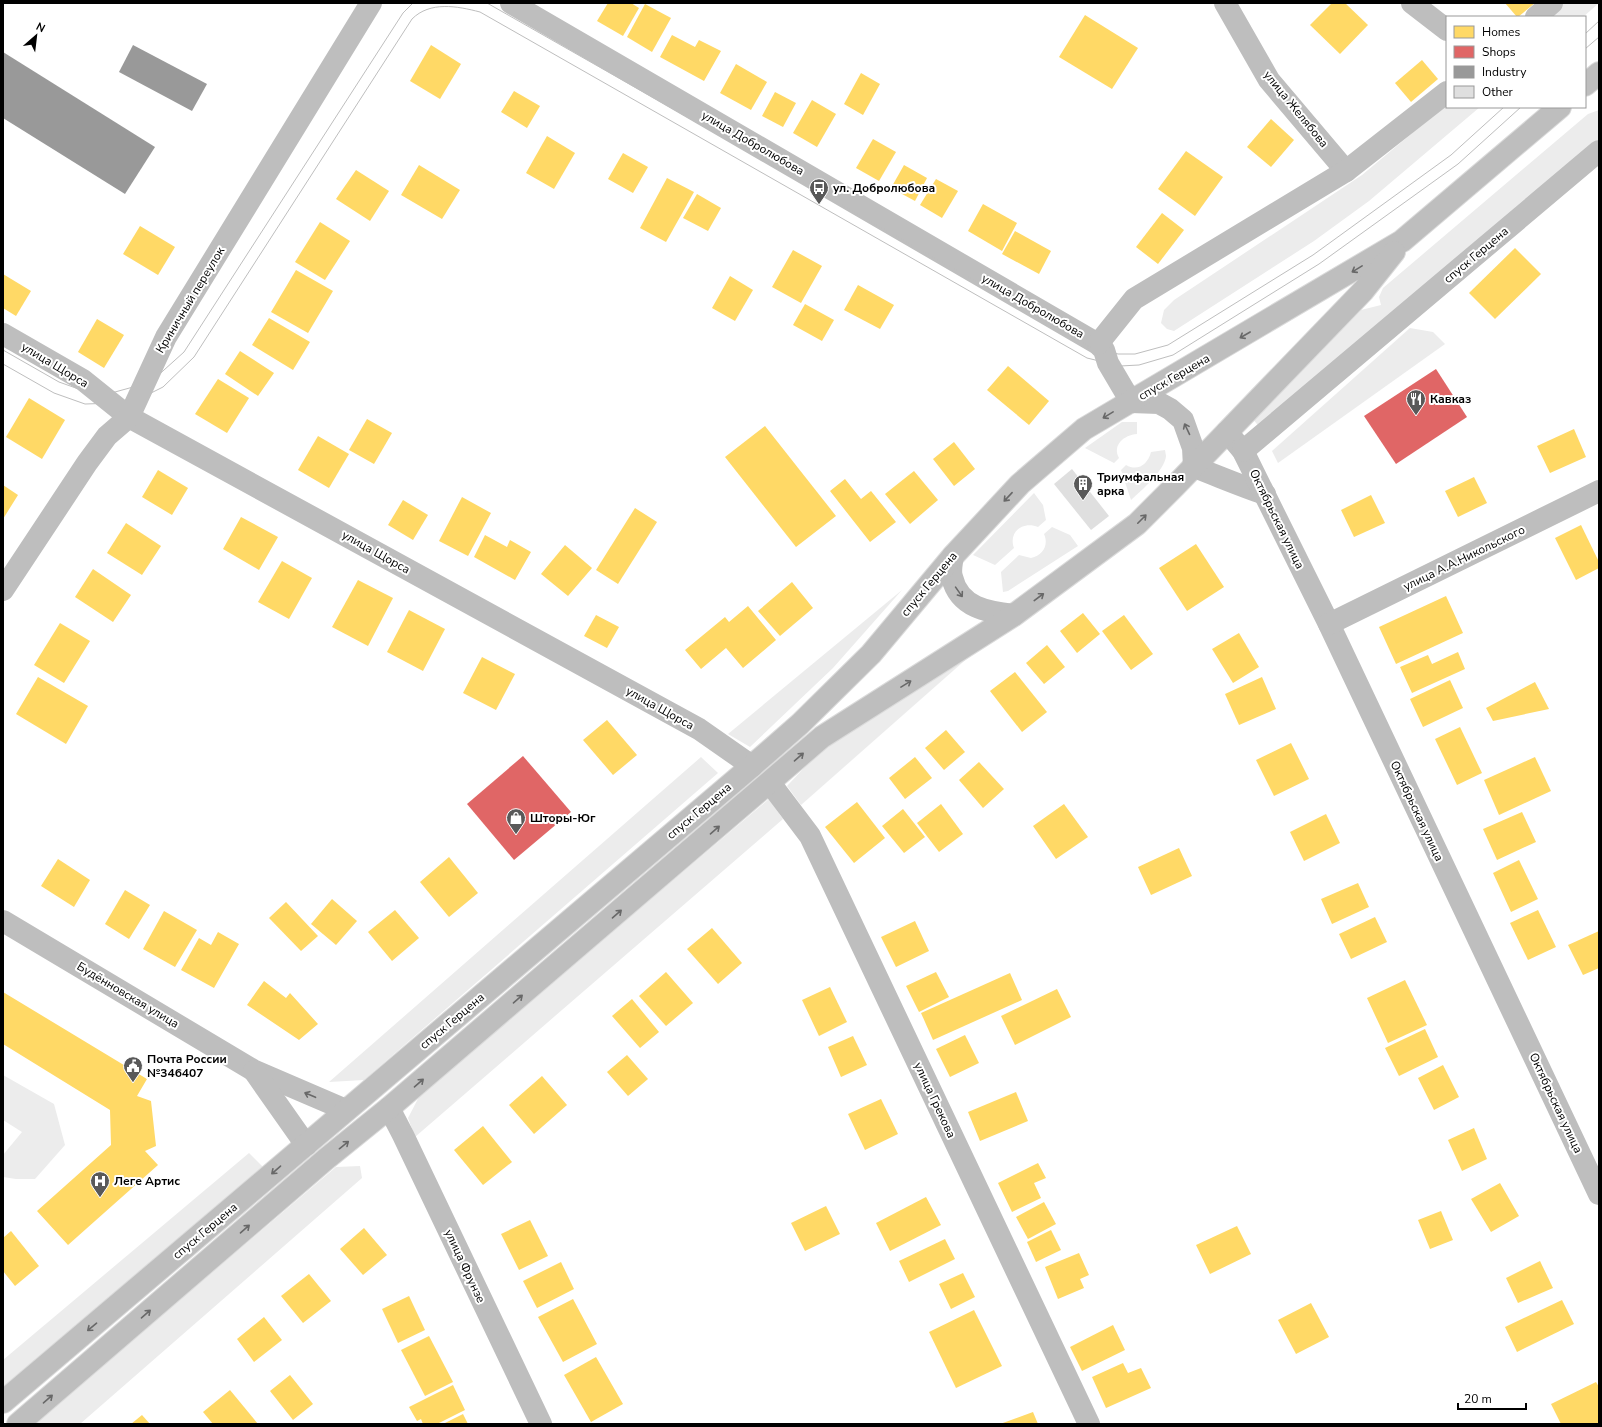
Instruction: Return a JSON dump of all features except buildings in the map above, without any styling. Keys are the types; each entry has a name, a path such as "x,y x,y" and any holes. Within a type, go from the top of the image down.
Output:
{"street":[{"name":"Криничный переулок","path":"3,590 87,463 107,436 129,417 166,337 371,3"},
{"name":"улица Добролюбова","path":"511,3 1098,344"},
{"name":"улица Желябова","path":"1225,3 1269,80 1346,171"},
{"path":"1412,3 1446,29"},
{"path":"1537,16 1552,3"},
{"path":"1586,84 1599,74"},
{"path":"1265,494 1240,486 1220,476 1194,467 1194,448 1183,420 1170,409 1159,403 1131,402 1108,364 1104,350 1098,344 1134,299 1346,171 1446,93"},
{"name":"спуск Герцена","path":"3,1402 800,724 871,654 953,556 1026,479 1084,429 1402,242 1559,108"},
{"name":"спуск Герцена","path":"1244,451 1599,151"},
{"name":"спуск Герцена","path":"18,1424 326,1159 389,1108 822,737 1014,615 1137,524 1363,292 1402,242"},
{"name":"улица Щорса","path":"3,334 83,380 129,417 699,729 752,766"},
{"name":"Октябрьская улица","path":"1227,432 1244,451 1329,624 1599,1194"},
{"name":"улица А.А.Никольского","path":"1329,624 1599,491"},
{"path":"953,556 952,577 959,593 969,603 981,610 1014,615"},
{"name":"улица Грекова","path":"770,783 810,836 1089,1424"},
{"name":"Будённовская улица","path":"3,921 253,1070 346,1110"},
{"name":"Будённовская улица","path":"253,1070 306,1145"},
{"name":"улица Фрунзе","path":"389,1108 541,1424"}],"shaded area":[{"path":"1563,3 1599,3 1584,16 1549,16"},
{"path":"1446,105 1446,108 1479,108 1369,201 1314,241 1174,331 1167,329 1161,323 1164,310 1174,300 1362,175"},
{"path":"1599,110 1599,140 1261,429 1252,418 1361,310 1381,305 1379,297 1383,288 1588,114"},
{"path":"1410,328 1433,332 1445,344 1278,463 1272,451"},
{"path":"1122,422 1137,422 1137,434 1128,436 1120,442 1117,449 1119,458 1114,463 1085,448"},
{"path":"1165,450 1165,462 1162,468 1131,500 1121,470 1126,465 1135,468 1142,466 1148,460 1151,452"},
{"path":"1034,493 1043,505 1046,520 1038,527 1027,526 1018,529 1013,537 1014,548 995,565 973,555"},
{"path":"1052,527 1070,535 1078,546 1008,591 1003,592 1001,572 1019,555 1031,558 1039,555 1044,549 1046,542 1044,534"},
{"path":"902,590 833,668 750,747 728,734"},
{"path":"971,655 801,805 787,786 826,745"},
{"path":"701,757 718,773 364,1080 329,1082"},
{"path":"769,799 783,819 415,1137 408,1118 421,1093"},
{"path":"3,1075 54,1104 65,1145 35,1179 3,1177 3,1155 22,1132 3,1120"},
{"path":"249,1153 263,1167 3,1389 3,1360"},
{"path":"360,1166 362,1178 80,1424 34,1424 336,1167"}],"tram line":[{"path":"3,350 59,382 87,392 115,392 144,384 154,379 184,352 403,13 413,3"},
{"path":"487,3 1091,347 1118,354 1135,354 1168,345 1313,255 1451,155 1503,108"},
{"path":"3,364 54,393 85,404 116,403 147,395 163,387 194,357 412,19 419,13 435,7 444,6 480,12 1087,358 1120,366 1139,365 1173,355 1319,264 1458,164 1520,108"},
{"path":"1586,33 1599,21"},
{"path":"1586,48 1599,37"}],"place":[{"name":"ул. Добролюбова","path":"819,205"},
{"name":"Кавказ","path":"1416,416"},
{"name":"Триумфальная арка","path":"1083,501"},
{"name":"Шторы-Юг","path":"516,835"},
{"name":"Почта России №346407","path":"133,1083"},
{"name":"Леге Артис","path":"100,1198"}]}
